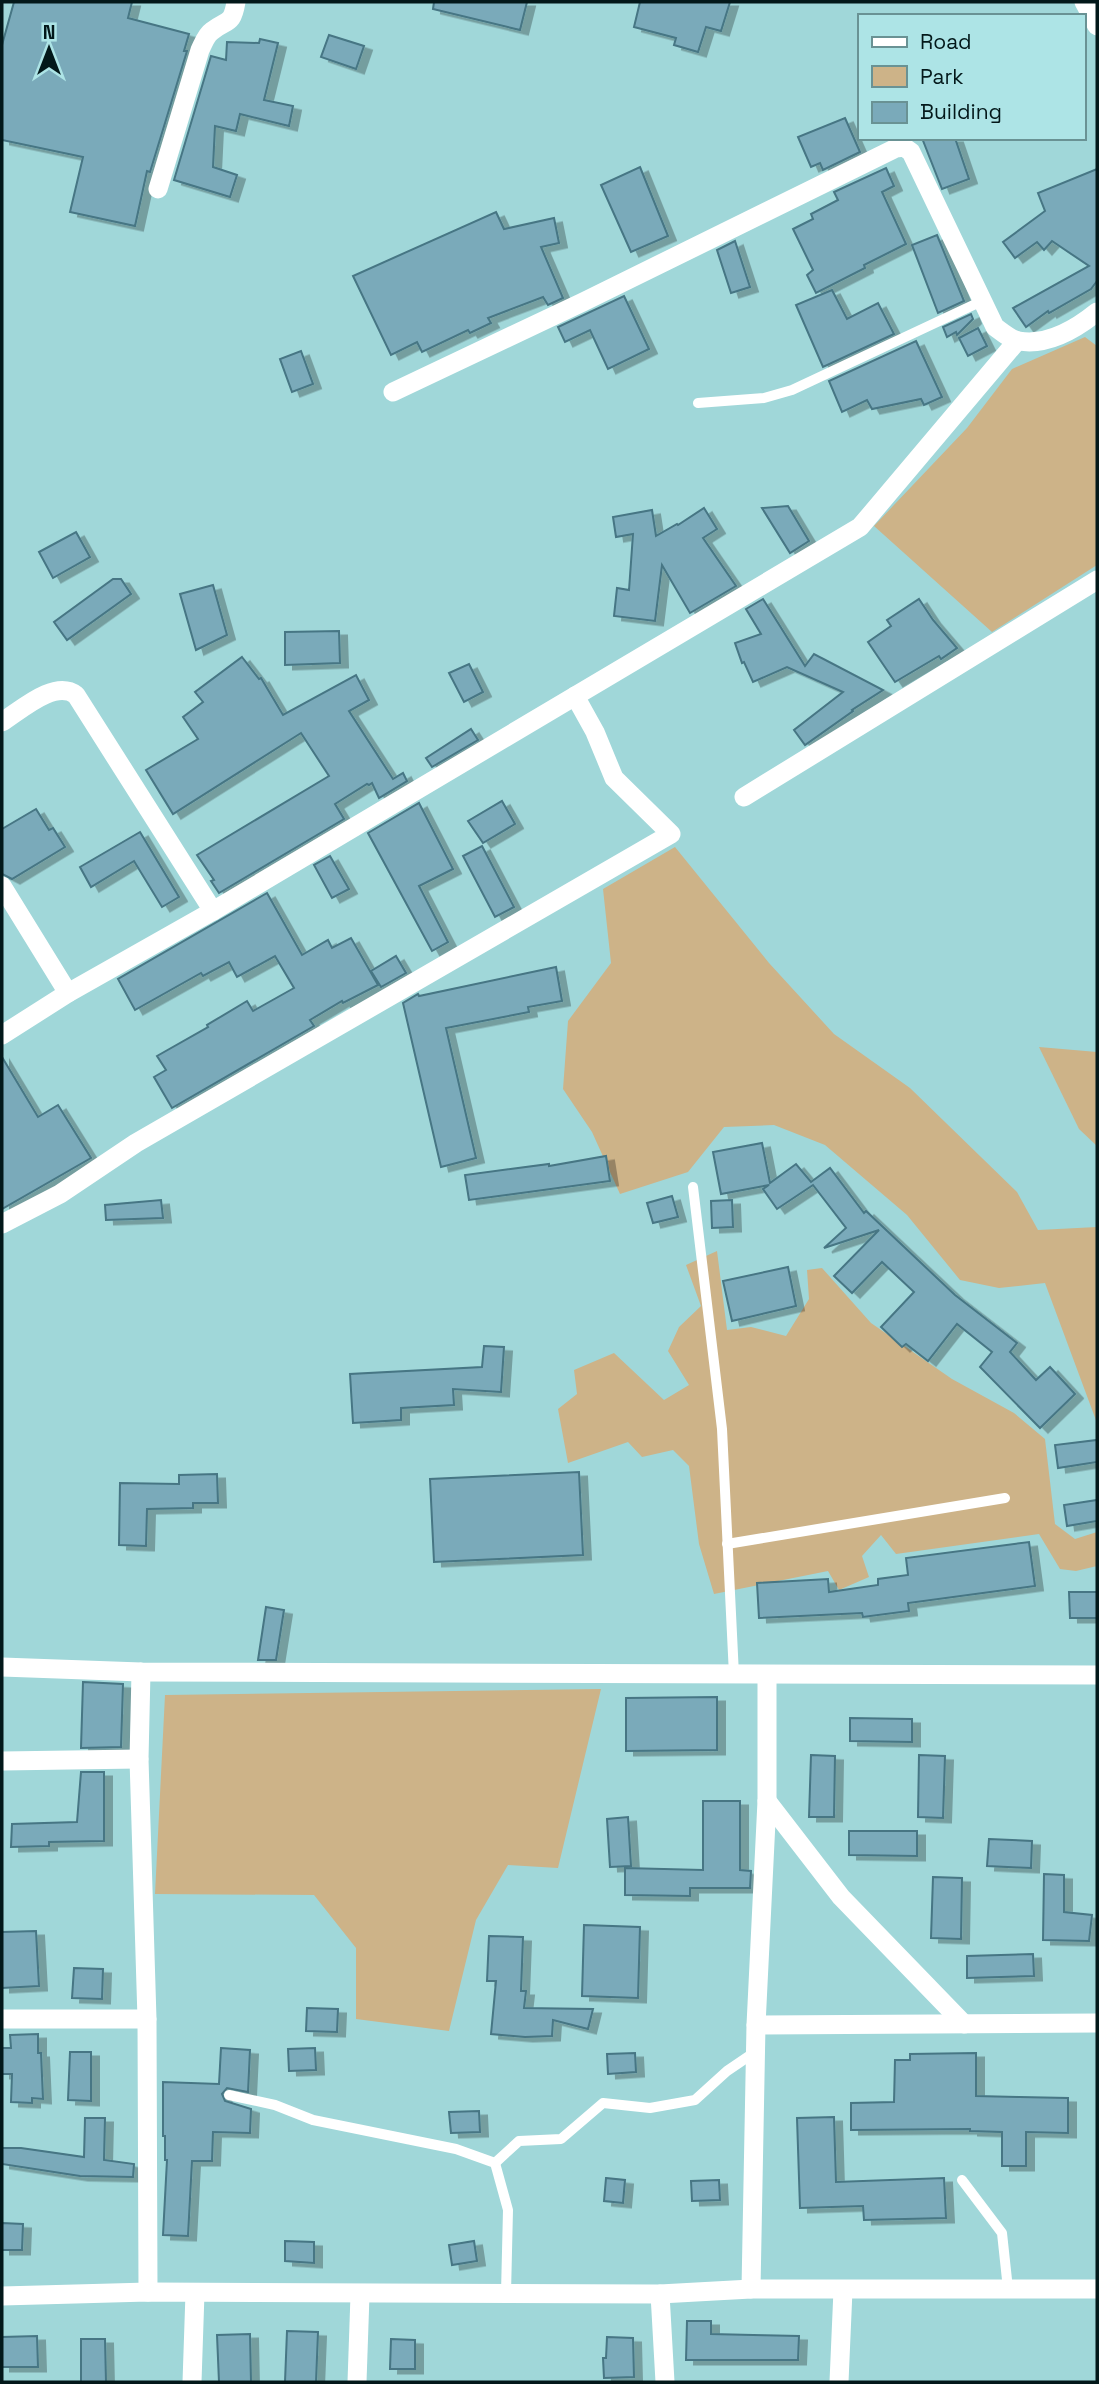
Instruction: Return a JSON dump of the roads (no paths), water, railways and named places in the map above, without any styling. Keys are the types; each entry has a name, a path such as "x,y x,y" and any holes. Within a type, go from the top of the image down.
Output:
{"street":[{"path":"158,189 200,50 212,30 223,26 232,17 236,2"},
{"path":"393,392 896,148 904,147 911,152 995,327 1017,341 1043,340 1066,333 1097,312"},
{"path":"2,1035 68,993 213,911 860,527 1017,341"},
{"path":"744,797 1097,580"},
{"path":"2,722 52,691 70,691 76,695 213,911"},
{"path":"2,1224 60,1194 136,1143 671,834 614,778 595,732 575,696"},
{"path":"2,886 68,993"},
{"path":"2,1668 141,1672 1097,1675"},
{"path":"141,1672 139,1759 147,2019 148,2292"},
{"path":"751,2290 756,2051 767,1801 767,1675"},
{"path":"2,1761 139,1759"},
{"path":"767,1801 841,1897 964,2024"},
{"path":"2,2019 147,2019"},
{"path":"757,2025 1097,2023"},
{"path":"2,2296 148,2292 360,2295 1097,2289"},
{"path":"839,2382 842,2290"},
{"path":"192,2382 195,2293"},
{"path":"660,2294 665,2382"},
{"path":"357,2382 360,2295"}],"lane":[{"path":"698,403 764,398 792,390 982,300"},
{"path":"693,1187 722,1429 734,1675"},
{"path":"727,1544 1004,1498"},
{"path":"495,2163 519,2141 561,2139 603,2103 650,2108 695,2100 727,2071 756,2051"},
{"path":"229,2095 275,2105 313,2120 456,2148 495,2163"},
{"path":"495,2163 508,2210 506,2293"},
{"path":"962,2180 1002,2233 1008,2290"}]}
